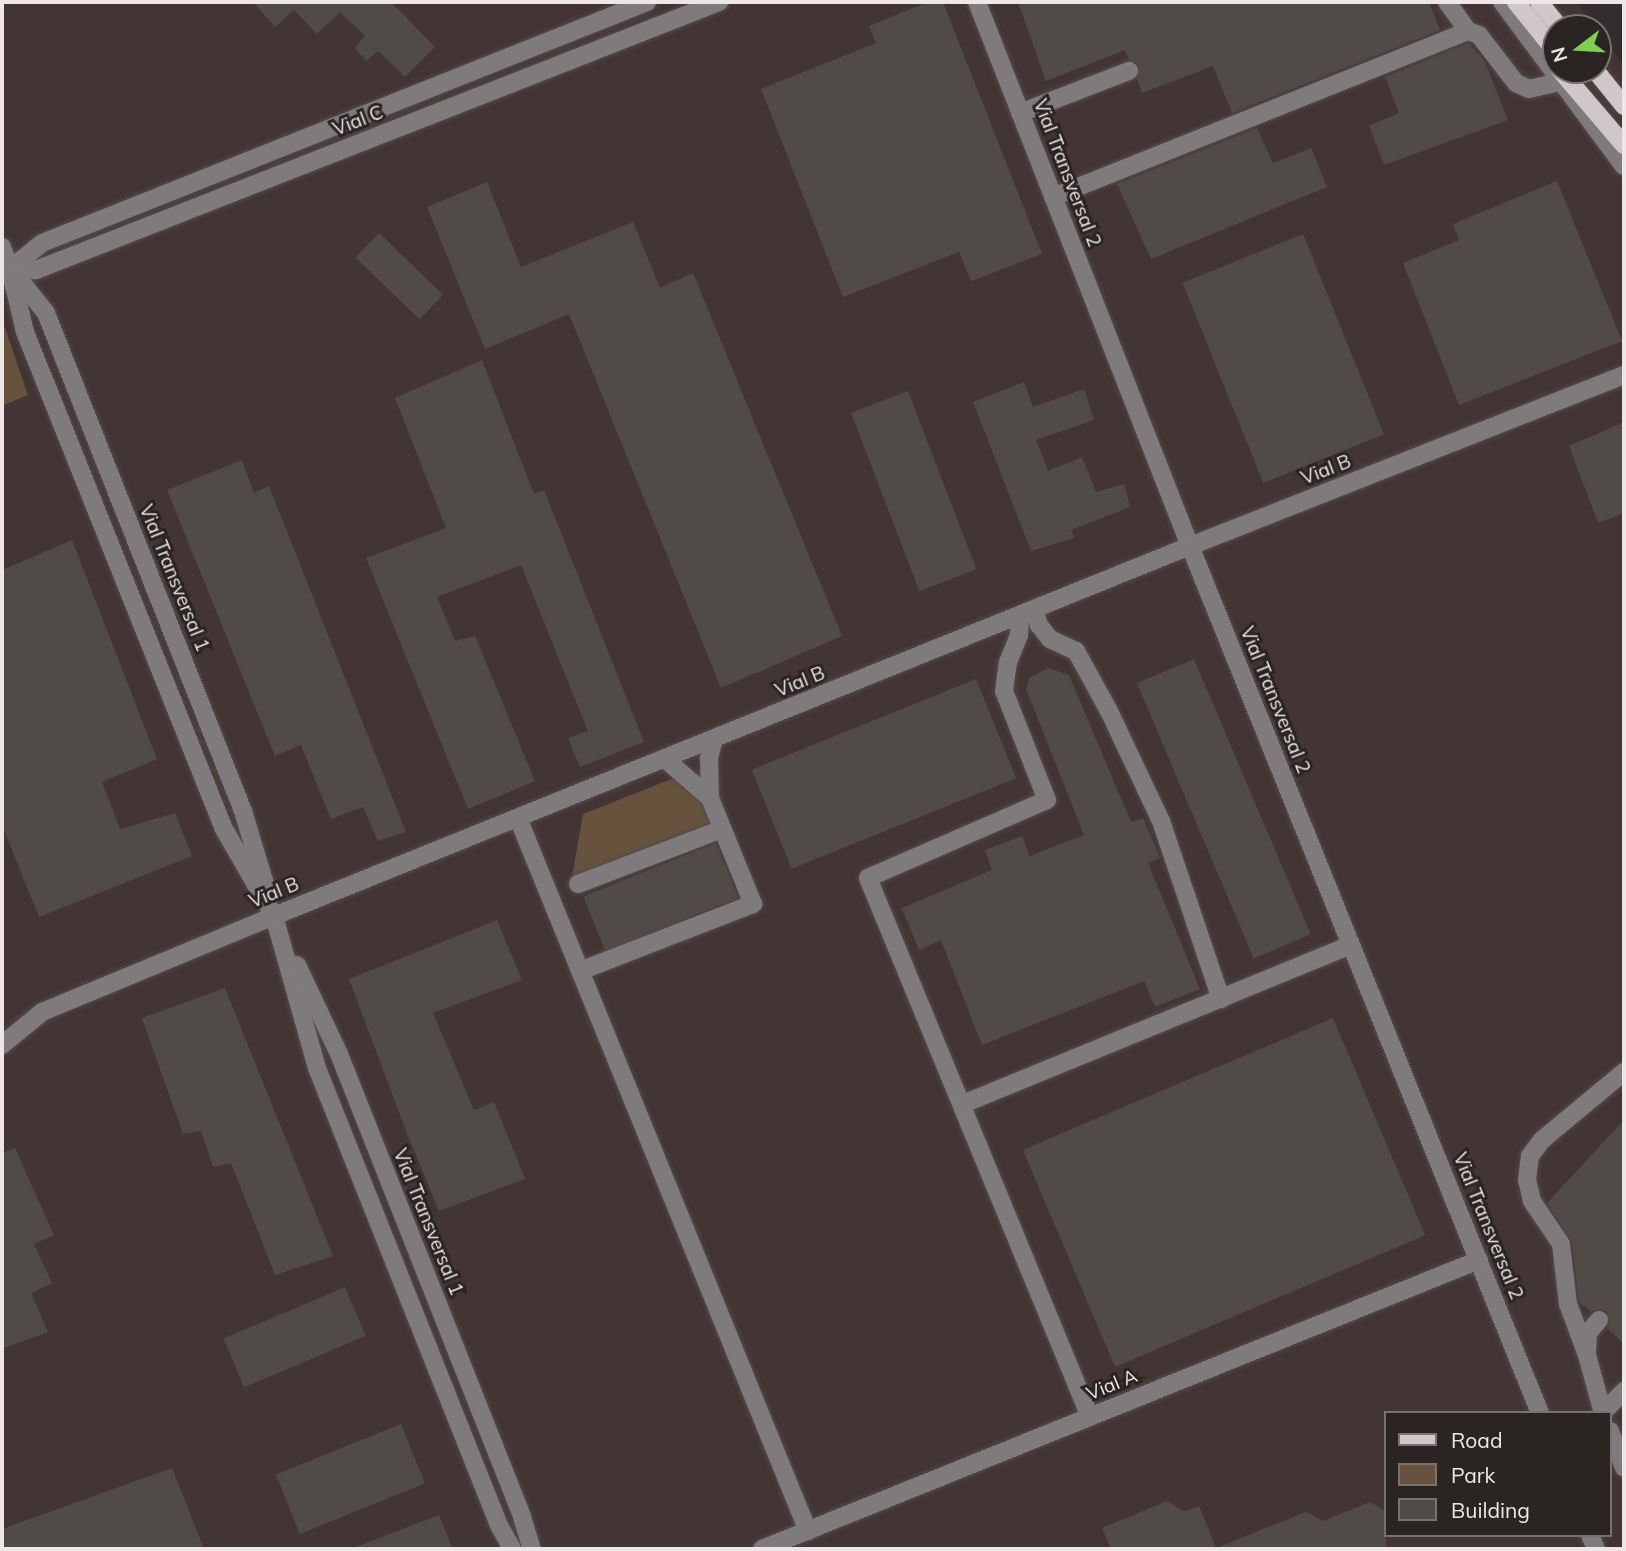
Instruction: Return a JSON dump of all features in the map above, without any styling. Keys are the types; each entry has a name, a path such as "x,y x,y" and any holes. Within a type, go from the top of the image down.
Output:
{"main road":[{"path":"1516,2 1542,42"},
{"path":"1573,84 1624,145"},
{"path":"1576,84 1624,133"},
{"path":"1606,84 1624,106"}],"street":[{"name":"Vial C","path":"6,268 42,243 647,2"},
{"name":"Vial C","path":"6,268 36,270 719,2"},
{"name":"Vial Transversal 2","path":"977,2 1190,546 1540,1411"},
{"path":"1447,2 1468,31 1479,35 1516,83 1529,89 1542,79"},
{"path":"1502,2 1542,48"},
{"path":"1053,197 1468,31"},
{"path":"1020,113 1129,71"},
{"path":"1570,84 1624,166"},
{"name":"Vial Transversal 1","path":"2,247 28,339 224,829 274,916 339,1055 523,1517 532,1549"},
{"name":"Vial Transversal 1","path":"6,268 46,313 243,811 317,1068 500,1527 512,1549"},
{"name":"Vial B","path":"2,1045 42,1012 274,916 1190,546 1624,375"},
{"path":"1090,1417 868,878 1047,800 1004,691 1008,662 1027,614 1050,639 1076,651 1109,711 1161,821 1221,999"},
{"path":"580,971 753,904 710,798 709,758 714,739"},
{"path":"665,759 710,798"},
{"path":"518,818 808,1531"},
{"path":"578,884 722,829"},
{"path":"963,1104 1351,945"},
{"path":"1603,1411 1587,1355 1568,1304 1560,1244 1532,1201 1527,1180 1530,1156 1542,1140 1624,1072"},
{"name":"Vial A","path":"762,1549 1479,1260"},
{"path":"1587,1355 1588,1333 1599,1320"},
{"path":"1604,1411 1624,1391"},
{"path":"1612,1436 1624,1464"}],"shaded area":[{"path":"2,2 1576,2 1585,14 1542,14 1542,84 1612,84 1612,49 1624,65 1624,1549 2,1549 2,406 28,395 2,319"}],"green space":[{"path":"2,319 28,395 2,406"},
{"path":"679,776 708,803 714,825 571,883 583,814"}],"building":[{"path":"253,2 391,2 435,47 405,77 378,51 366,61 355,48 365,36 340,12 317,34 294,10 275,27"},
{"path":"928,2 943,2 1042,254 971,281 959,252 843,297 761,89 876,43 869,26"},
{"path":"1018,2 1429,2 1440,30 1232,113 1213,66 1142,93 1137,79 1139,66 1129,60 1125,50 1046,81"},
{"path":"1468,43 1484,60 1508,120 1384,165 1369,126 1399,113 1385,77"},
{"path":"1257,128 1273,163 1311,148 1327,187 1151,259 1117,184"},
{"path":"1557,181 1622,341 1459,405 1403,263 1459,240 1453,224"},
{"path":"487,182 521,267 633,222 660,288 693,273 842,636 721,688 569,314 485,349 427,207"},
{"path":"379,233 443,295 419,319 355,257"},
{"path":"1303,234 1384,434 1263,483 1182,283"},
{"path":"482,360 534,494 544,490 644,742 580,767 568,738 588,731 521,565 437,597 455,641 475,636 535,781 468,809 366,558 446,528 395,398"},
{"path":"1024,382 1033,407 1084,389 1094,420 1036,440 1048,471 1082,457 1096,492 1124,484 1130,507 1071,530 1074,538 1031,551 973,402"},
{"path":"908,391 976,569 919,591 851,413"},
{"path":"1624,422 1624,513 1598,523 1569,446"},
{"path":"242,460 254,493 269,486 406,832 378,841 363,807 331,819 301,745 275,756 167,490"},
{"path":"72,540 157,759 102,782 120,829 175,813 192,856 39,917 2,825 2,570"},
{"path":"1194,659 1311,934 1254,958 1137,683"},
{"path":"1048,668 1069,675 1131,822 1143,818 1160,858 1148,863 1200,989 1155,1007 1144,981 982,1045 941,940 919,950 902,908 992,870 985,850 1022,836 1030,856 1084,835 1026,689 1029,678"},
{"path":"976,679 1016,778 792,869 752,770"},
{"path":"716,843 738,898 606,951 583,897"},
{"path":"497,920 522,980 433,1013 474,1110 494,1102 525,1179 439,1211 349,979"},
{"path":"225,988 333,1256 275,1275 231,1163 213,1167 201,1131 183,1134 142,1018"},
{"path":"1333,1018 1425,1235 1115,1367 1023,1150"},
{"path":"1624,1120 1624,1344 1607,1328 1610,1321 1607,1312 1600,1309 1591,1312 1579,1302 1572,1242 1547,1203"},
{"path":"15,1148 54,1235 34,1244 52,1283 31,1293 48,1332 2,1349 2,1153"},
{"path":"345,1287 366,1336 244,1387 223,1339"},
{"path":"401,1424 425,1483 300,1534 276,1475"},
{"path":"172,1468 204,1549 2,1549 2,1529"},
{"path":"1167,1501 1184,1511 1199,1506 1216,1548 1306,1512 1323,1521 1370,1502 1384,1510 1386,1549 1111,1549 1102,1528"},
{"path":"439,1515 453,1549 353,1549 353,1548"}]}
